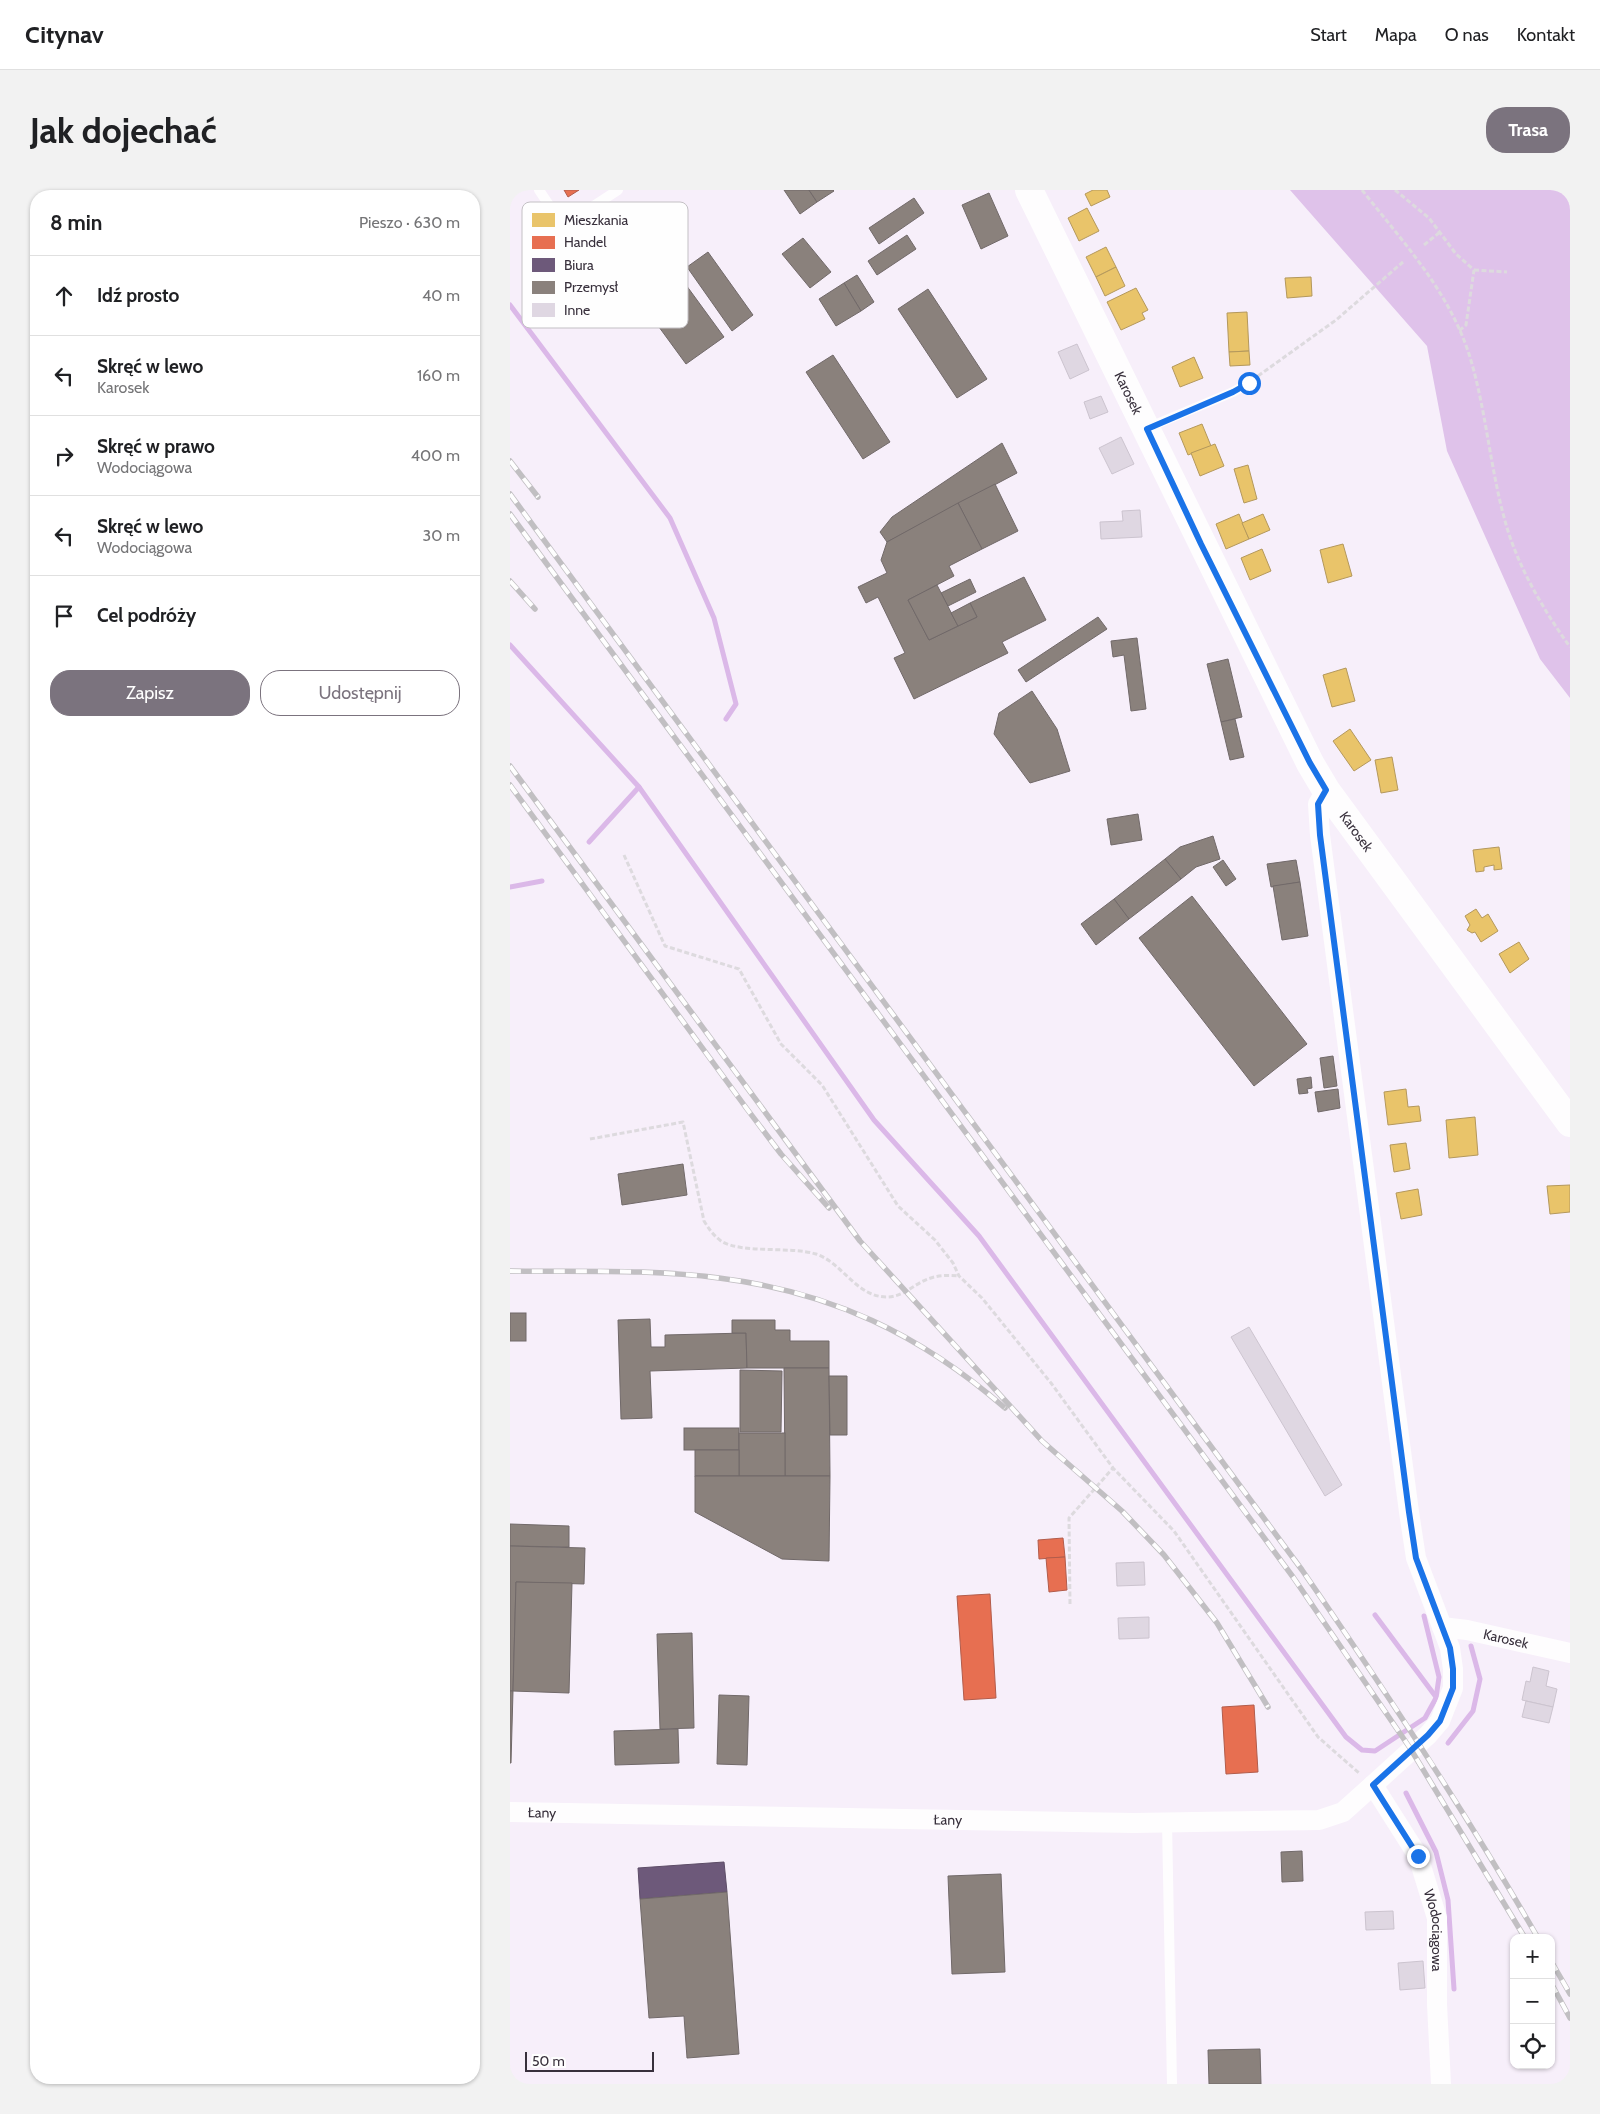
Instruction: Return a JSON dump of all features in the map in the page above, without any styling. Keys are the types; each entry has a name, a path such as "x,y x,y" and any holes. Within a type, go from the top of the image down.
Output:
{"street":[{"name":"Karosek","path":"1029,190 1310,763 1326,790 1570,1123"},
{"path":"1326,790 1318,804 1320,835 1409,1512 1416,1558 1450,1648 1453,1669 1453,1688 1440,1721 1428,1735 1373,1785"},
{"name":"Karosek","path":"1442,1627 1466,1630 1570,1653"},
{"name":"Łany","path":"510,1812 1167,1822 1319,1820 1343,1812 1373,1785"},
{"name":"Wodociągowa","path":"1373,1785 1418,1856 1437,1918 1437,2004 1441,2084"}],"lane":[{"path":"539,190 547,202"},
{"path":"600,202 618,190"},
{"path":"1147,429 1233,392 1249,383"},
{"path":"1167,1822 1172,2084"}],"path":[{"path":"1362,190 1422,264 1447,303 1469,354 1508,532 1535,592 1570,647"},
{"path":"1394,190 1429,218 1456,254 1474,270 1507,272"},
{"path":"1424,245 1440,232"},
{"path":"1249,383 1336,320 1403,262"},
{"path":"1459,331 1466,325 1474,270"},
{"path":"624,856 665,946 738,969 781,1044 822,1086 898,1206 935,1240 953,1263 959,1276 982,1298 1051,1383 1113,1468 1174,1531 1318,1738 1373,1785"},
{"path":"590,1139 683,1122 704,1221 712,1233 723,1242 751,1247 802,1251 818,1255 835,1265 867,1293 884,1297 895,1296 929,1278 944,1275 959,1276"},
{"path":"1070,1604 1069,1518 1113,1468"}],"shaded area":[{"path":"1290,190 1570,190 1570,698 1540,659 1447,451 1427,346"}],"building: Mieszkania":[{"path":"1093,190 1107,190 1110,197 1091,206 1085,194"},
{"path":"1087,208 1099,231 1079,241 1068,218"},
{"path":"1106,247 1116,267 1096,277 1086,257"},
{"path":"1116,267 1125,286 1105,296 1096,277"},
{"path":"1311,277 1312,296 1287,298 1285,278"},
{"path":"1136,288 1148,310 1142,313 1145,319 1121,330 1107,302"},
{"path":"1247,312 1249,351 1229,352 1227,313"},
{"path":"1249,351 1250,365 1230,366 1229,352"},
{"path":"1194,357 1203,378 1180,387 1172,367"},
{"path":"1202,424 1211,446 1188,455 1179,433"},
{"path":"1215,444 1224,466 1200,476 1191,453"},
{"path":"1248,465 1257,499 1244,503 1234,469"},
{"path":"1239,514 1249,539 1226,549 1216,524"},
{"path":"1263,514 1270,530 1249,539 1242,523"},
{"path":"1343,544 1352,576 1328,583 1320,550"},
{"path":"1262,549 1271,571 1250,580 1241,558"},
{"path":"1346,668 1355,701 1332,707 1323,675"},
{"path":"1350,729 1371,760 1354,771 1333,741"},
{"path":"1392,757 1398,790 1381,793 1375,760"},
{"path":"1499,847 1502,869 1494,870 1494,865 1484,867 1484,871 1476,872 1473,850"},
{"path":"1476,909 1482,918 1488,914 1498,931 1481,942 1475,932 1472,933 1467,930 1470,925 1465,916"},
{"path":"1519,942 1529,959 1510,973 1499,954"},
{"path":"1406,1089 1408,1107 1419,1106 1421,1121 1388,1125 1384,1092"},
{"path":"1475,1117 1478,1155 1449,1158 1446,1120"},
{"path":"1406,1143 1410,1169 1394,1172 1390,1145"},
{"path":"1570,1185 1570,1212 1550,1214 1547,1186"},
{"path":"1418,1189 1422,1215 1401,1219 1396,1193"}],"building: Handel":[{"path":"564,190 579,190 568,197"},
{"path":"1063,1538 1065,1557 1039,1559 1038,1540"},
{"path":"1065,1557 1067,1590 1049,1592 1046,1558"},
{"path":"990,1594 996,1698 964,1700 957,1596"},
{"path":"1254,1705 1258,1772 1226,1774 1222,1707"}],"building: Biura":[{"path":"724,1862 727,1892 640,1899 638,1868"}],"building: Przemysł":[{"path":"784,190 809,190 817,202 800,214"},
{"path":"809,190 833,190 834,191 817,202"},
{"path":"989,193 1008,236 981,249 962,205"},
{"path":"914,198 924,213 879,244 869,228"},
{"path":"907,235 916,249 877,275 868,261"},
{"path":"803,238 831,272 810,288 782,254"},
{"path":"708,252 753,315 732,331 688,266"},
{"path":"857,275 874,302 861,311 844,283"},
{"path":"844,283 861,311 836,326 819,299"},
{"path":"688,288 724,337 686,364 660,328 688,328"},
{"path":"928,289 987,379 957,398 898,309"},
{"path":"833,355 890,442 863,459 806,372"},
{"path":"1002,443 1017,473 887,542 880,532 892,517"},
{"path":"995,484 1018,531 982,549 958,503"},
{"path":"958,503 982,549 949,566 954,576 908,600 929,640 977,617 970,603 1024,577 1046,620 1002,642 1008,653 914,699 894,658 905,653 878,597 866,603 858,587 887,573 881,560 887,542"},
{"path":"970,579 976,592 948,606 941,593"},
{"path":"937,585 958,626 929,640 908,600"},
{"path":"970,603 977,617 958,626 951,613"},
{"path":"1098,617 1107,629 1026,682 1018,670"},
{"path":"1137,638 1146,709 1131,711 1124,655 1113,657 1111,641"},
{"path":"1228,659 1242,717 1221,722 1207,664"},
{"path":"1032,691 1057,729 1070,771 1030,783 994,734 999,713"},
{"path":"1235,719 1244,757 1230,760 1221,722"},
{"path":"1138,814 1142,840 1111,845 1107,819"},
{"path":"1213,836 1220,859 1196,867 1181,879 1165,859 1180,847"},
{"path":"1165,859 1181,879 1129,919 1114,899"},
{"path":"1223,860 1236,879 1226,886 1213,867"},
{"path":"1296,860 1300,882 1271,887 1267,864"},
{"path":"1300,882 1308,936 1282,940 1273,886"},
{"path":"1192,896 1307,1044 1254,1086 1139,938"},
{"path":"1114,899 1129,919 1096,945 1081,924"},
{"path":"1333,1056 1337,1086 1324,1088 1320,1058"},
{"path":"1311,1077 1312,1088 1307,1089 1308,1093 1299,1094 1297,1079"},
{"path":"1338,1089 1340,1108 1318,1112 1315,1092"},
{"path":"683,1164 687,1195 622,1205 618,1174"},
{"path":"510,1313 526,1313 526,1341 510,1341"},
{"path":"650,1319 651,1347 665,1347 665,1335 746,1333 747,1368 650,1371 652,1418 621,1419 618,1320"},
{"path":"732,1320 775,1320 775,1330 790,1330 790,1341 829,1341 829,1368 747,1368 746,1333 732,1333"},
{"path":"784,1368 829,1368 830,1476 785,1476"},
{"path":"740,1370 782,1371 781,1432 740,1432"},
{"path":"829,1376 847,1376 847,1435 830,1435"},
{"path":"684,1428 739,1428 739,1450 684,1450"},
{"path":"739,1433 785,1433 785,1476 739,1476"},
{"path":"695,1450 739,1450 739,1476 695,1476"},
{"path":"695,1476 830,1476 829,1561 782,1559 695,1512"},
{"path":"510,1524 569,1526 569,1547 510,1546"},
{"path":"510,1546 585,1548 584,1584 516,1582 513,1691 510,1691"},
{"path":"516,1582 572,1583 569,1693 513,1691"},
{"path":"692,1633 694,1728 660,1729 657,1634"},
{"path":"510,1691 513,1691 511,1763 510,1763"},
{"path":"719,1695 749,1696 747,1765 717,1764"},
{"path":"678,1729 679,1763 615,1765 614,1731"},
{"path":"1302,1851 1303,1881 1282,1882 1281,1852"},
{"path":"1001,1874 1005,1972 952,1974 948,1876"},
{"path":"727,1892 739,2054 687,2058 684,2016 649,2018 640,1899"},
{"path":"1260,2049 1261,2084 1209,2084 1208,2050"}],"building: Inne":[{"path":"1077,344 1089,370 1070,379 1058,352"},
{"path":"1101,396 1108,412 1090,419 1084,402"},
{"path":"1121,437 1134,464 1112,474 1099,448"},
{"path":"1140,510 1142,537 1101,539 1100,522 1123,521 1122,511"},
{"path":"1249,1327 1342,1485 1325,1496 1231,1337"},
{"path":"1144,1562 1145,1585 1117,1586 1116,1563"},
{"path":"1149,1617 1149,1638 1119,1639 1118,1618"},
{"path":"1533,1667 1549,1671 1546,1686 1557,1689 1553,1707 1522,1700 1526,1681 1530,1682"},
{"path":"1526,1701 1553,1707 1549,1723 1522,1717"},
{"path":"1393,1911 1394,1929 1366,1930 1365,1912"},
{"path":"1423,1961 1425,1988 1400,1990 1398,1963"}],"waterway":[{"path":"510,305 522,321"},
{"path":"527,328 670,518 714,618 736,704 726,719"},
{"path":"510,645 639,787 874,1120 979,1236 1346,1737 1362,1750 1375,1751 1425,1718 1436,1698 1439,1677 1424,1616"},
{"path":"589,842 639,787"},
{"path":"510,887 542,881"},
{"path":"1375,1615 1436,1697"},
{"path":"1448,1743 1473,1711 1480,1679 1471,1646"},
{"path":"1406,1793 1436,1852 1448,1900 1454,1989"}],"railway":[{"path":"510,461 538,497"},
{"path":"510,494 1302,1570 1424,1751 1536,1934"},
{"path":"510,514 1293,1577 1410,1748 1523,1934"},
{"path":"510,581 535,609"},
{"path":"510,766 860,1241 1042,1441 1122,1511 1164,1555 1217,1623 1268,1707"},
{"path":"510,785 747,1109 781,1154 829,1208"},
{"path":"510,1271 641,1272 693,1275 760,1285 799,1294 872,1320 907,1338 940,1358 1005,1408"},
{"path":"1555,1968 1570,1994"},
{"path":"1555,1990 1570,2018"}],"route":[{"path":"1249,383 1202,406 1147,429 1201,544 1310,763 1326,790 1318,804 1320,835 1409,1512 1416,1558 1450,1648 1453,1669 1453,1688 1440,1721 1428,1735 1373,1785 1384,1806 1418,1856"}]}
